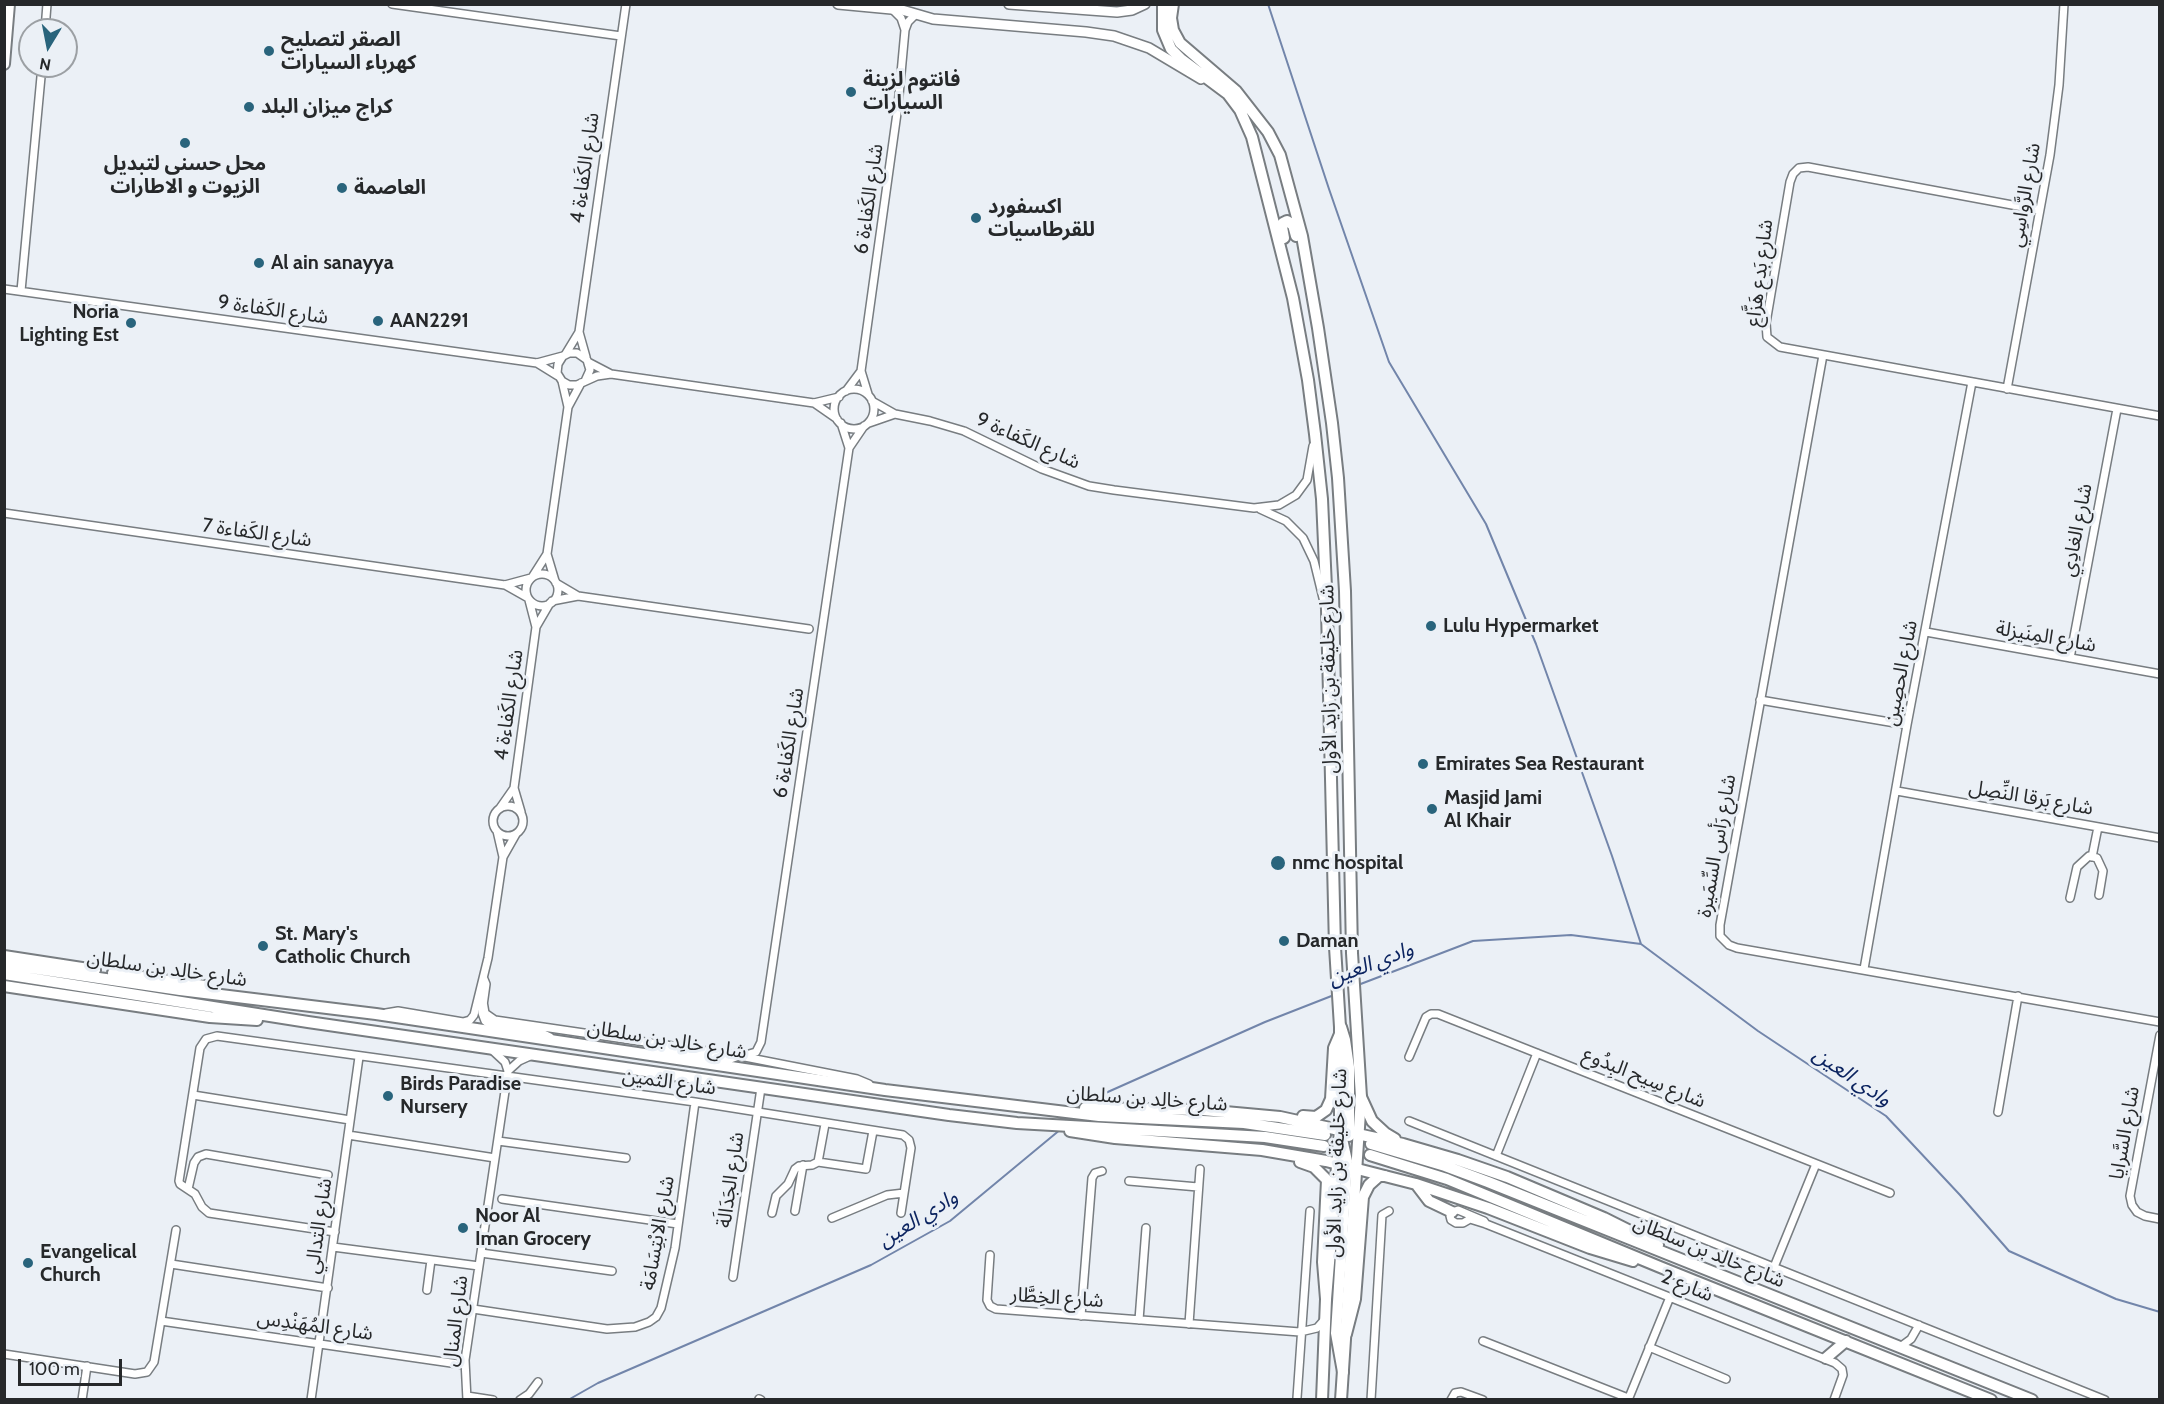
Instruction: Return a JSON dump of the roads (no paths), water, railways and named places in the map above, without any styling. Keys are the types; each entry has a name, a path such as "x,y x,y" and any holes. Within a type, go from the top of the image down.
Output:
{"main road":[{"path":"4,64 9,4"},
{"name":"شارع خليفة بن زايد الأول","path":"1163,4 1163,30 1171,49 1221,88 1240,110 1252,137 1293,298 1308,380 1322,499 1328,610 1335,947 1340,1030"},
{"name":"شارع خليفة بن زايد الأول","path":"1173,4 1171,18 1173,30 1180,43 1236,91 1276,146 1290,189 1309,278 1332,423 1343,545 1352,953 1361,1097 1349,1132 1346,1334 1341,1400"},
{"path":"1293,298 1294,281 1282,227 1285,222 1289,221 1293,225 1303,267 1309,278"},
{"path":"4,949 41,962"},
{"path":"4,956 236,990 287,1002"},
{"name":"شارع خالِد بن سلطان","path":"4,964 180,990 376,1014 885,1090 1019,1107 1157,1114 1244,1123 1325,1140 1265,1137 1155,1137 949,1115 283,1019 4,974"},
{"path":"7,987 224,1019 283,1019"},
{"path":"1157,1114 1257,1110 1312,1118 1320,1116 1331,1099 1333,1055 1340,1030"},
{"path":"1340,1030 1345,1040 1349,1066 1349,1132 1346,1148 1348,1167 1336,1332 1342,1372"},
{"path":"639,1055 676,1051 726,1059 740,1056"},
{"path":"1361,1097 1367,1115 1377,1128 1403,1144"},
{"path":"1231,1112 1281,1117 1403,1144 1458,1160 1514,1180 1632,1230 1681,1259"},
{"path":"1155,1137 1291,1155 1385,1176 1488,1209 1590,1248 1660,1267"},
{"path":"1217,1146 1307,1164 1326,1177 1328,1184 1323,1262 1326,1299"},
{"name":"شارع خالِد بن سلطان","path":"1991,1400 1447,1179 1370,1150 1444,1166 2032,1400"},
{"name":"شارع خليفة بن زايد الأول","path":"1322,1400 1326,1299 1348,1167"},
{"path":"1346,1334 1355,1299 1363,1197 1369,1185 1379,1176 1385,1176"},
{"path":"1416,1185 1429,1201 1452,1212"},
{"path":"1826,1358 1846,1341"}],"street":[{"path":"392,4 621,36"},
{"path":"838,4 891,8 933,19 1114,36 1149,48 1204,81 1221,88"},
{"path":"1011,5 1117,12 1132,10 1145,4"},
{"name":"شارع الرَّواسِي","path":"2007,389 2056,115 2064,4"},
{"name":"شارع الكَفاءة 4","path":"564,356 579,332 625,6"},
{"path":"891,8 901,18 905,30"},
{"name":"شارع الكَفاءة 6","path":"870,398 861,371 898,106 905,30 908,22 916,14"},
{"path":"21,291 41,78"},
{"name":"شارع بَدع هَزَّاع","path":"2039,210 1808,166 1796,171 1790,182 1766,333 1771,341 1780,347 2160,416"},
{"name":"شارع الكَفاءة 9","path":"4,289 537,363 564,356"},
{"name":"شارع الكَفاءة 4","path":"579,332 588,361"},
{"path":"551,602 557,595 547,554 568,407 558,364 564,356 577,353 611,374 814,403 856,389 870,398 874,413 866,424 852,428 814,403"},
{"name":"شارع رَأس السِّمَيرة","path":"1823,355 1720,925 1720,936 1729,945 1737,948 2160,1022"},
{"path":"568,407 590,370 588,361"},
{"name":"شارع الكَفاءة 9","path":"537,363 561,379"},
{"name":"شارع الكَفاءة 6","path":"842,394 861,371"},
{"path":"561,379 569,385 611,374"},
{"name":"شارع الحصِين","path":"1864,969 1971,382"},
{"path":"840,422 835,408 842,394"},
{"name":"شارع الكَفاءة 9","path":"870,398 895,414 964,431 1042,470 1089,486 1254,508 1279,517 1303,538 1314,561 1319,586 1328,610"},
{"name":"شارع الغادِي","path":"2070,658 2117,409"},
{"name":"شارع الكَفاءة 9","path":"866,424 895,414"},
{"name":"شارع الكَفاءة 6","path":"840,422 849,448"},
{"name":"شارع الكَفاءة 6","path":"762,1042 849,448 866,424"},
{"name":"شارع الكَفاءة 9","path":"1254,508 1279,505 1291,499 1301,490 1308,474 1315,434"},
{"name":"شارع الكَفاءة 7","path":"4,513 505,585 529,599"},
{"path":"547,554 526,590 529,599 539,605 578,596 809,629"},
{"path":"532,577 545,574 578,596"},
{"name":"شارع الكَفاءة 7","path":"505,585 532,577"},
{"name":"شارع الكَفاءة 4","path":"521,812 514,788 536,627 529,599"},
{"name":"شارع الكَفاءة 4","path":"536,627 551,602"},
{"name":"شارع المِنَيزلة","path":"1926,632 2160,674"},
{"path":"1760,700 1907,725"},
{"name":"شارع الكَفاءة 4","path":"499,809 514,788"},
{"name":"شارع بَرقا النِّصِل","path":"1897,791 2160,838"},
{"path":"376,1014 398,1011 463,1022 470,1020 475,1012 480,984 484,978 503,857 524,823 521,812 508,806 499,809 493,819 503,857"},
{"path":"2092,857 2098,827"},
{"path":"497,831 506,836 516,834"},
{"path":"2070,898 2077,867 2085,858 2092,857 2099,860 2103,871 2099,895"},
{"path":"484,978 486,984 483,1018 490,1025 539,1032 568,1044"},
{"path":"1998,1112 2018,996"},
{"path":"483,1001 485,1013 495,1020 774,1062 857,1080 885,1090"},
{"name":"شارع سِيح البِدُوع","path":"1409,1057 1424,1020 1428,1015 1434,1013 1890,1193"},
{"name":"شارع السَّرايا","path":"2160,1035 2130,1196 2137,1212 2160,1219"},
{"name":"شارع الثمين","path":"193,1095 200,1048 204,1041 217,1036 359,1057 508,1074 903,1135 909,1140 911,1148 901,1213"},
{"path":"740,1056 752,1054 762,1042"},
{"path":"762,1042 765,1055 774,1062"},
{"path":"491,1049 505,1062 508,1074"},
{"path":"1496,1156 1537,1053"},
{"path":"508,1074 519,1061 533,1055"},
{"name":"شارع التدالي","path":"311,1400 359,1057"},
{"name":"شارع المنال","path":"493,1400 467,1398 465,1365 508,1074"},
{"name":"شارع الجَدَالَة","path":"733,1277 761,1088"},
{"path":"335,1232 212,1214 203,1209 198,1198 181,1186 179,1180 193,1095 350,1120"},
{"name":"شارع الابْتِسَامَة","path":"473,1309 607,1329 635,1327 649,1322 658,1314 669,1273 678,1224 695,1102"},
{"path":"1409,1121 1774,1267 1918,1328 2105,1400"},
{"path":"818,1162 825,1124"},
{"path":"772,1213 776,1196 788,1184 795,1169 803,1165 818,1162 866,1169 873,1131"},
{"path":"348,1135 495,1158"},
{"path":"498,1141 626,1158"},
{"path":"188,1189 196,1160 206,1154 328,1175"},
{"path":"1774,1267 1815,1164"},
{"path":"795,1211 803,1165"},
{"path":"1189,1324 1200,1169"},
{"path":"1082,1316 1092,1178 1095,1173 1102,1172"},
{"path":"1129,1181 1198,1186"},
{"path":"832,1218 891,1194 904,1193"},
{"path":"502,1199 678,1224"},
{"name":"شارع 2","path":"1486,1224 1458,1210 1452,1212 1450,1218 1456,1223 1470,1220 1486,1224 1826,1358"},
{"path":"1297,1398 1310,1211"},
{"path":"1371,1400 1382,1215 1389,1211"},
{"path":"1139,1320 1146,1228"},
{"path":"4,1354 139,1374 147,1372 154,1362 176,1230"},
{"path":"333,1247 479,1266"},
{"path":"481,1253 612,1271"},
{"name":"شارع الخِطَّار","path":"990,1254 987,1300 993,1308 1303,1331"},
{"path":"427,1290 431,1260"},
{"path":"171,1264 328,1288"},
{"path":"1483,1341 1628,1399 1670,1297"},
{"path":"1303,1331 1320,1326 1326,1316"},
{"name":"شارع المُهَنْدِس","path":"161,1321 465,1365"},
{"path":"1900,1347 1908,1342 1918,1328"},
{"path":"1918,1328 1916,1345 1919,1354"},
{"path":"1303,1331 1321,1338 1325,1347"},
{"path":"1649,1347 1726,1379"},
{"path":"1826,1358 1838,1364 1843,1372 1843,1378 1834,1400"},
{"path":"82,1400 87,1366"},
{"path":"520,1400 529,1394 538,1382"},
{"path":"1451,1400 1455,1393 1461,1392 1483,1400"}],"waterway":[{"path":"1268,4 1389,362 1486,524 1536,644 1641,944"},
{"name":"وادي العين","path":"1358,985 1473,941 1571,935 1641,944 1758,1031 1886,1116 2009,1251 2116,1299 2160,1312"},
{"name":"وادي العين","path":"1090,1104 1101,1095 1265,1022 1334,995"},
{"name":"وادي العين","path":"568,1400 598,1383 871,1265 950,1221 1061,1129"}],"tunnel":[{"path":"1324,1146 1370,1155"}],"place":[{"name":"الصقر لتصليح كهرباء السيارات","path":"269,51"},
{"name":"فانتوم لزينة السيارات","path":"851,92"},
{"name":"كراج ميزان البلد","path":"249,107"},
{"name":"محل حسنى لتبديل الزيوت و الاطارات","path":"185,143"},
{"name":"العاصمة","path":"342,188"},
{"name":"اكسفورد للقرطاسيات","path":"976,218"},
{"name":"Al ain sanayya","path":"259,263"},
{"name":"AAN2291","path":"378,321"},
{"name":"Noria Lighting Est","path":"131,323"},
{"name":"Lulu Hypermarket","path":"1431,626"},
{"name":"Emirates Sea Restaurant","path":"1423,764"},
{"name":"Masjid Jami Al Khair","path":"1432,809"},
{"name":"nmc hospital","path":"1278,863"},
{"name":"Daman","path":"1284,941"},
{"name":"St. Mary's Catholic Church","path":"263,946"},
{"name":"Birds Paradise Nursery","path":"388,1096"},
{"name":"Noor Al Iman Grocery","path":"463,1228"},
{"name":"Evangelical Church","path":"28,1263"}]}
